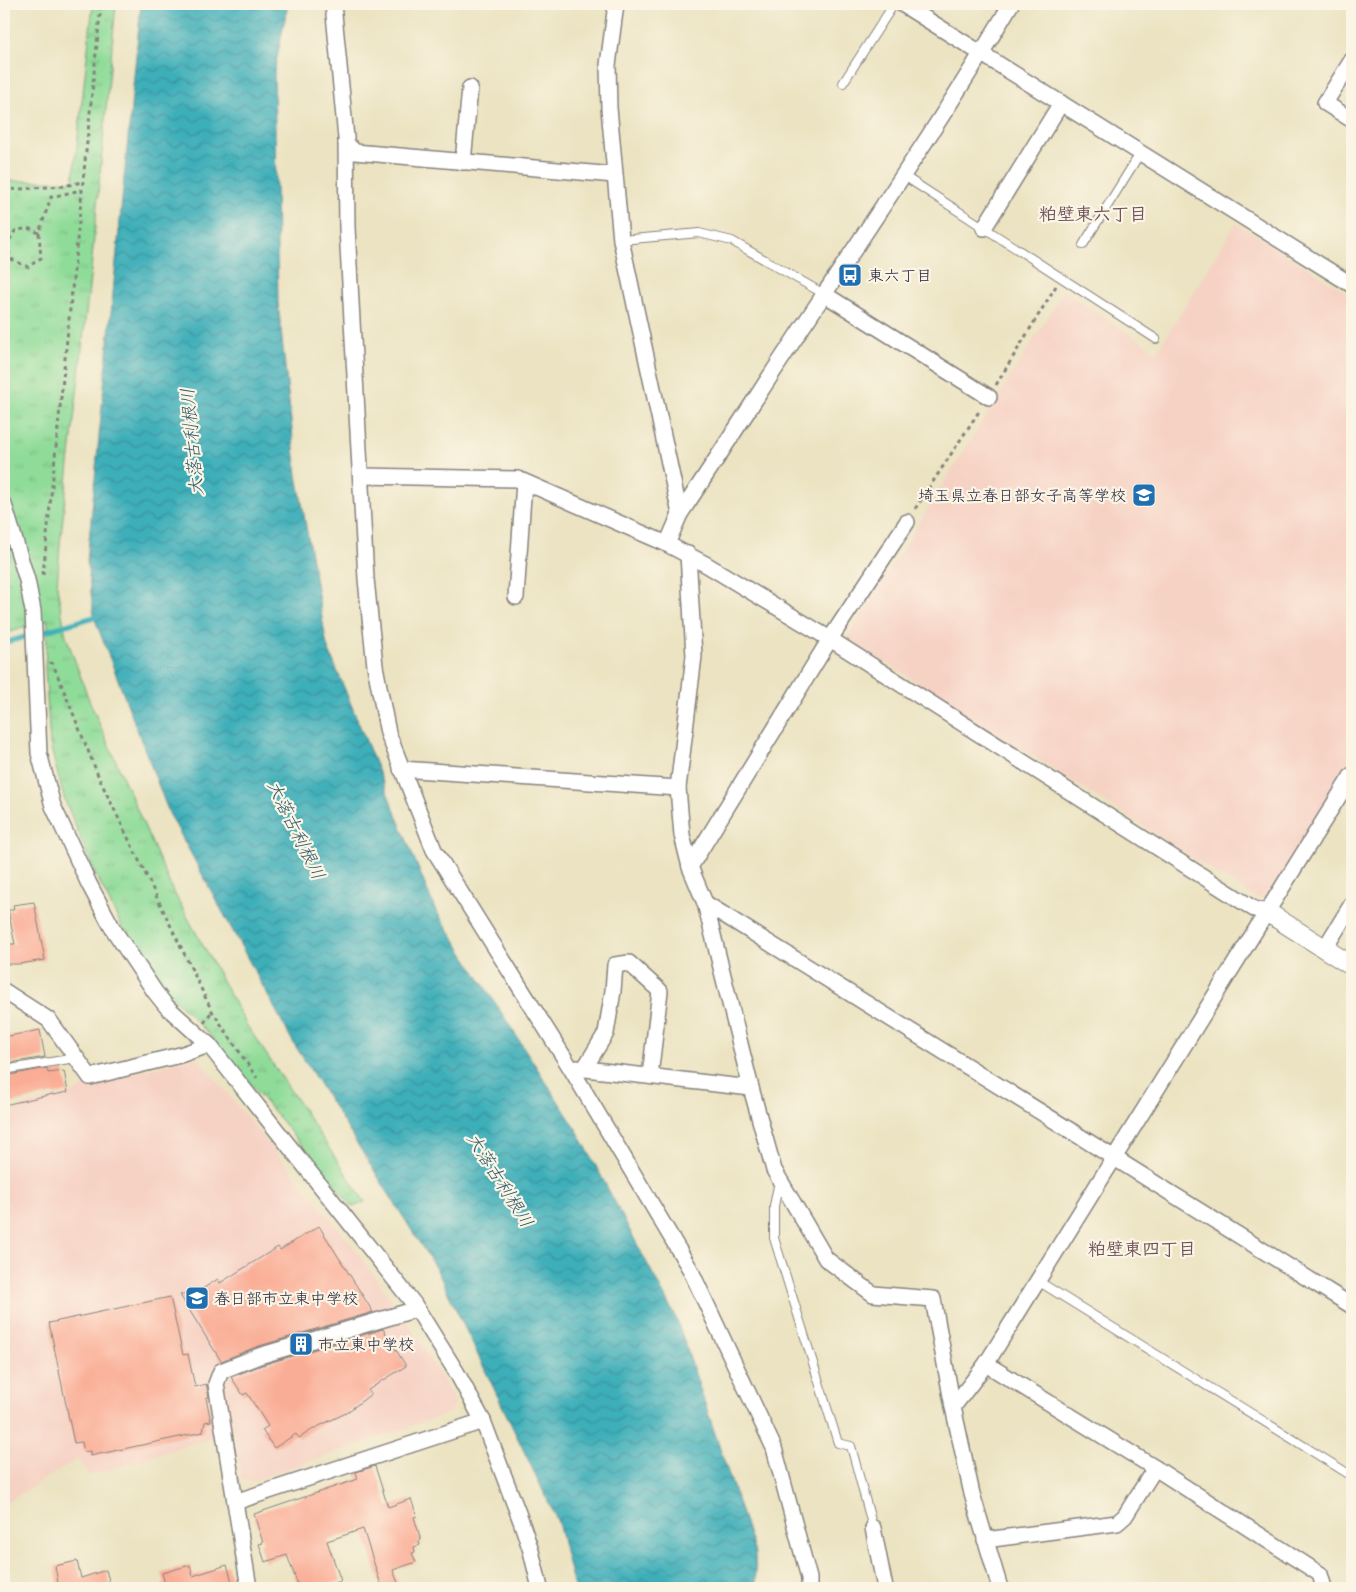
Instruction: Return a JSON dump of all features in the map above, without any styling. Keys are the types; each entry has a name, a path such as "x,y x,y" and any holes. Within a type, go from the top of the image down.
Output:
{"street":[{"path":"333,4 346,143 346,228 366,579 375,666 388,733 434,850 577,1068 690,1269 774,1448 809,1578 809,1588"},
{"path":"616,4 608,65 614,176 621,240 680,514"},
{"path":"902,4 1352,284"},
{"path":"668,544 680,514 904,176 1012,4"},
{"path":"1352,60 1325,103 1352,120"},
{"path":"463,162 470,88"},
{"path":"984,228 1061,103"},
{"path":"346,143 356,152 614,176"},
{"path":"824,294 989,396"},
{"path":"361,476 518,480 668,544 830,639 1254,909 1267,912 1352,966"},
{"path":"516,597 524,482"},
{"path":"4,504 27,580 33,611 39,753 53,806 89,884 113,929 167,1007 209,1044 417,1309 457,1373 483,1421 529,1544 540,1588"},
{"path":"690,868 830,639 907,522"},
{"path":"688,554 694,656 678,788 682,835 690,868 706,903 751,1088 774,1170 826,1259 873,1294 933,1299 953,1407 972,1494 1000,1588"},
{"path":"401,769 678,788"},
{"path":"953,1407 986,1364 1267,912 1346,798 1352,775"},
{"path":"706,903 1352,1306"},
{"path":"1325,948 1352,904"},
{"path":"577,1068 606,1033 613,992 615,965 629,963 660,991 650,1076"},
{"path":"4,991 49,1020 90,1077 180,1056 209,1044"},
{"path":"577,1068 751,1088"},
{"path":"249,1588 216,1384 221,1371 259,1356 417,1309"},
{"path":"986,1364 1155,1468 1320,1574 1324,1588"},
{"path":"235,1502 483,1421"},
{"path":"985,1540 1117,1523 1125,1516 1155,1468"},
{"path":"873,1528 885,1588"}],"lane":[{"path":"843,83 894,4"},
{"path":"1083,245 1140,152"},
{"path":"904,176 1156,339"},
{"path":"621,240 699,233 732,241 824,294"},
{"path":"4,1070 75,1058"},
{"path":"780,1180 774,1206 774,1238 838,1443 851,1446 873,1528"},
{"path":"1038,1281 1352,1476"}],"path":[{"path":"42,579 101,4"},
{"path":"4,190 64,186 82,182"},
{"path":"38,233 28,228 15,231 6,244 11,259 28,267 42,258 38,233 51,197 81,190"},
{"path":"35,649 54,664 100,780 212,1012 262,1085"}],"shaded area":[{"name":"埼玉県立春日部女子高等学校","path":"1236,223 1352,296 1352,760 1267,898 1256,898 847,638 1064,291 1157,352"},
{"name":"春日部市立東中学校","path":"197,1057 357,1251 422,1345 455,1402 450,1413 250,1482 241,1479 234,1431 89,1476 77,1459 4,1504 4,1119 22,1106 75,1092 86,1085"}],"green space":[{"path":"93,4 116,4 91,269 60,544 57,587 66,636 89,700 172,889 246,1024 365,1202 353,1207 208,1033 168,993 126,935 94,871 64,798 50,745 45,668 48,620 4,634 4,181 73,181"}],"water":[{"name":"大落古利根川","path":"141,4 288,4 274,72 278,303 297,475 327,646 435,909 578,1132 677,1320 755,1553 756,1588 574,1588 558,1522 438,1272 293,1042 169,813 94,617 87,561"}],"building":[{"path":"34,902 45,960 4,964 4,944 15,944 8,910 14,910 13,905"},
{"path":"40,1030 45,1057 4,1064 4,1037"},
{"path":"47,1068 48,1073 64,1071 68,1092 4,1105 4,1076"},
{"path":"319,1226 373,1312 256,1347 221,1361 180,1295 199,1291 218,1279 220,1283 278,1247 280,1250"},
{"path":"170,1297 183,1355 188,1354 195,1387 206,1384 209,1397 206,1398 211,1421 205,1422 203,1432 90,1456 90,1451 84,1452 82,1442 74,1443 49,1323"},
{"path":"383,1329 406,1366 368,1390 371,1394 346,1413 299,1438 296,1434 274,1448 262,1430 268,1426 247,1393 243,1395 231,1377 262,1365"},
{"path":"375,1466 388,1507 411,1499 417,1516 414,1517 421,1540 419,1541 420,1545 414,1547 415,1552 412,1553 416,1562 393,1570 400,1588 382,1588 363,1529 327,1541 341,1581 320,1588 299,1588 287,1555 265,1562 259,1544 263,1543 254,1514 358,1479 356,1472"},
{"path":"77,1561 81,1578 106,1570 111,1588 59,1588 55,1566"},
{"path":"190,1565 193,1576 227,1565 234,1588 163,1588 162,1585 165,1584 162,1573"}],"waterway":[{"path":"4,643 94,617 97,612"}],"place":[{"name":"東六丁目","path":"850,275"},
{"name":"埼玉県立春日部女子高等学校","path":"1144,495"},
{"name":"春日部市立東中学校","path":"197,1298"},
{"name":"市立東中学校","path":"301,1344"}],"district":[{"name":"粕壁東六丁目","path":"1093,214"},
{"name":"粕壁東四丁目","path":"1142,1249"}]}
